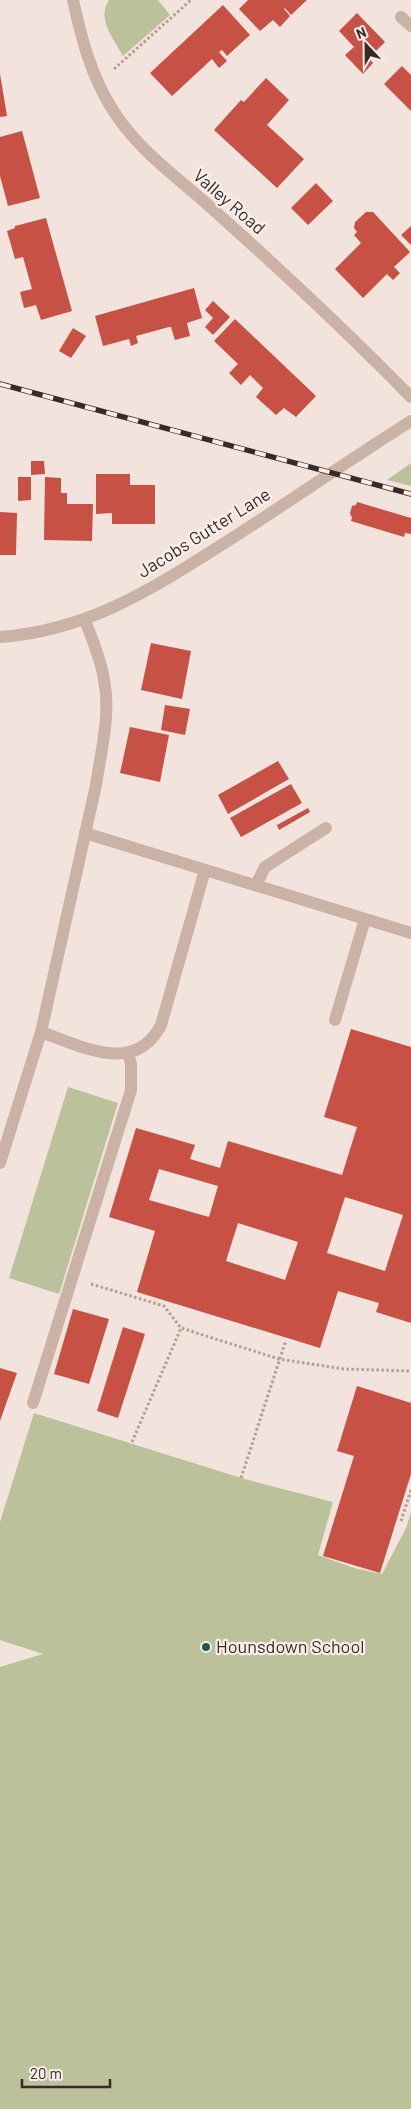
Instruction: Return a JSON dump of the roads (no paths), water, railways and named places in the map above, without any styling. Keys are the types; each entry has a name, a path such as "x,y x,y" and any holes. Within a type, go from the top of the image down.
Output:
{"street":[{"name":"Valley Road","path":"74,0 84,46 99,82 113,110 132,134 173,176 224,219 411,398"},
{"path":"401,17 411,26"},
{"name":"Jacobs Gutter Lane","path":"0,637 32,633 86,620 140,594 189,565 411,421"},
{"path":"0,1163 41,1032 96,785 106,711 104,680 86,620"},
{"path":"256,885 264,867 326,828"},
{"path":"85,833 411,932"},
{"path":"41,1032 92,1050 110,1054 128,1053 146,1046 155,1037 161,1025 205,870"},
{"path":"335,1020 365,919"},
{"path":"33,1403 131,1090 132,1071 128,1053"}],"railway":[{"path":"0,384 411,494"}],"place":[{"name":"Hounsdown School","path":"206,1647"}]}
